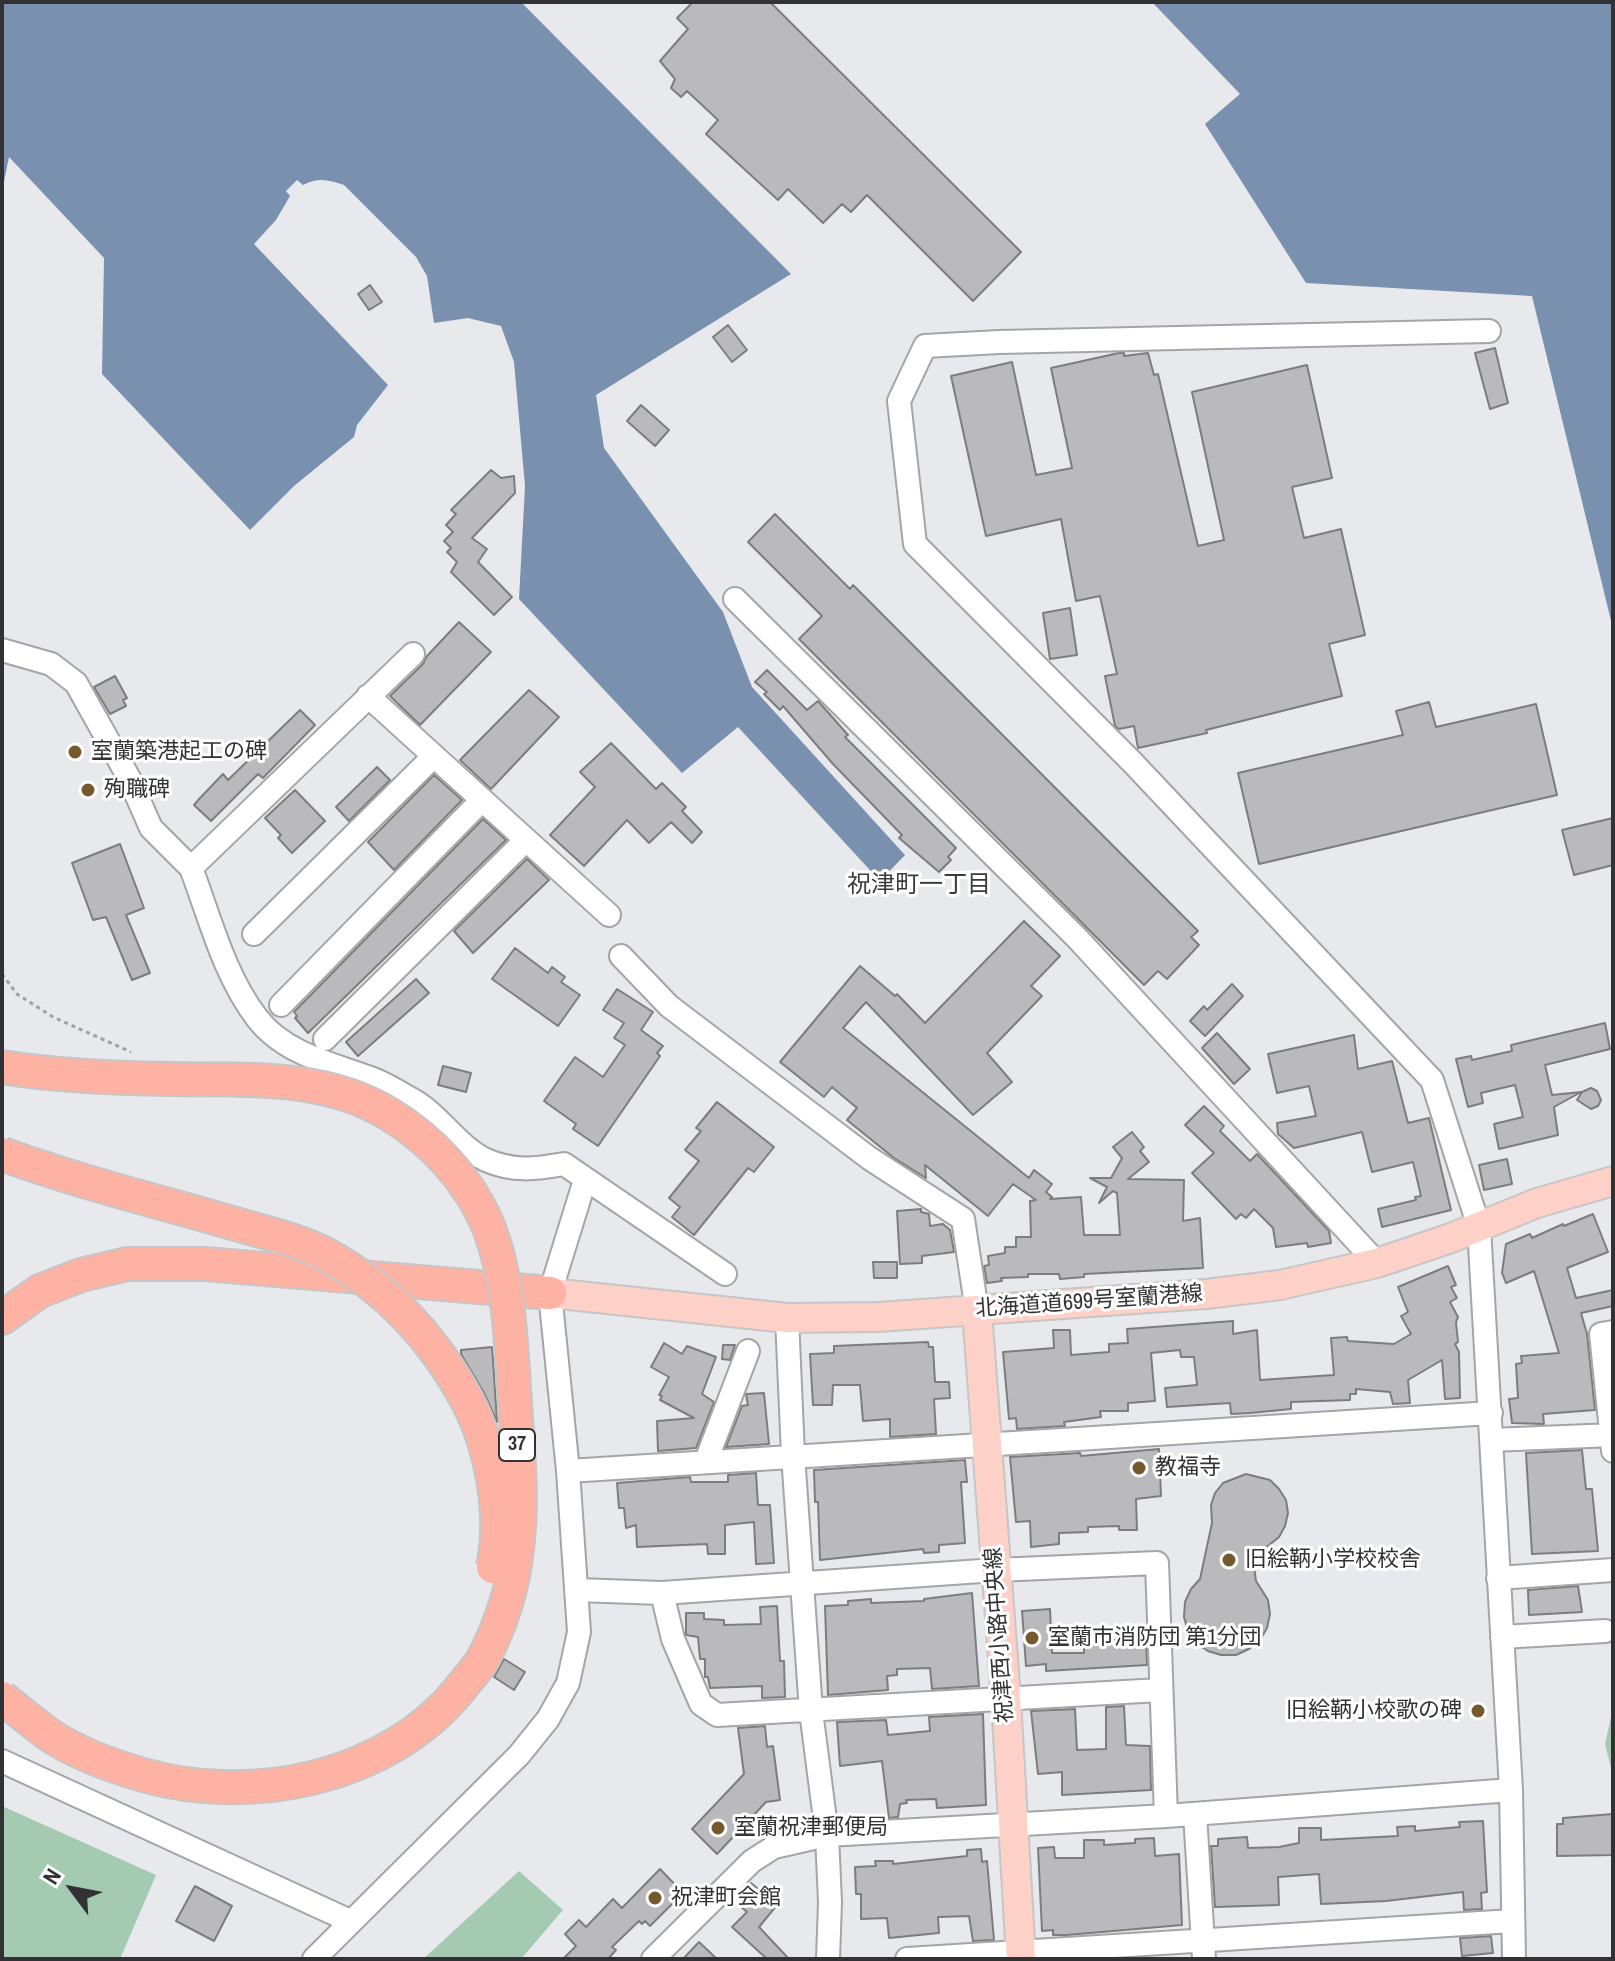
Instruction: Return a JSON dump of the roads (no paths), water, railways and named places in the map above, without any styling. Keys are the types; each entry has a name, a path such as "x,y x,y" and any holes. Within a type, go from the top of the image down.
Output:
{"highway":[{"name":"37","path":"2,1067 90,1076 276,1081 324,1088 387,1112 429,1144 468,1188 488,1226 501,1264 510,1333 520,1498 517,1551 507,1605 482,1662 445,1707 393,1748 336,1773 244,1787 168,1781 103,1761 53,1737 2,1698"},
{"name":"37","path":"2,1154 43,1169 292,1242 323,1253 353,1271 412,1322 434,1346 456,1379 480,1425 497,1510 495,1556 485,1604 455,1667 423,1699 384,1729 348,1748 305,1759 246,1766 185,1763 127,1749 81,1730 52,1712 2,1672"},
{"path":"2,1291 56,1263 99,1251 158,1243 217,1244 358,1262 550,1293"},
{"path":"2,1318 40,1291 81,1275 127,1264 205,1264 550,1293"}],"main road":[{"name":"北海道道699号室蘭港線","path":"550,1293 787,1318 878,1317 1206,1294 1280,1285 1377,1263 1537,1203 1613,1181"},
{"name":"祝津西小路中央線","path":"977,1311 1006,1699 1021,1956"}],"street":[{"path":"1489,331 925,346 899,401 915,544 1133,763 1432,1080 1479,1227 1511,1790 1514,1959"},
{"path":"735,599 1077,938 1377,1263"},
{"path":"2,650 51,664 76,683 129,778 151,828 191,868 238,989 270,1043 377,1081 414,1100 437,1116 483,1159 513,1169 564,1164 725,1274"},
{"path":"191,868 413,654"},
{"path":"368,696 609,915"},
{"path":"254,934 434,756"},
{"path":"281,1005 482,800"},
{"path":"325,1039 526,840"},
{"path":"621,956 682,1015 869,1158 963,1219 977,1311"},
{"path":"314,1959 519,1755 548,1719 568,1683 579,1632 568,1471 550,1293 585,1180"},
{"path":"787,1318 811,1711 827,1835 828,1959"},
{"path":"1491,1440 1612,1440 1601,1334 1613,1332"},
{"path":"706,1461 748,1351"},
{"path":"568,1471 1491,1413"},
{"path":"577,1590 662,1593 996,1570 1157,1563 1166,1816"},
{"path":"1498,1578 1613,1570"},
{"path":"662,1593 673,1639 701,1704 717,1715 1160,1690"},
{"path":"1502,1637 1605,1631"},
{"path":"2,1761 350,1921"},
{"path":"653,1959 752,1861 774,1847 827,1835 1166,1816 1511,1790"},
{"path":"1195,1814 1203,1950"},
{"path":"907,1959 1203,1950 1512,1921"}],"water":[{"path":"2,2 521,2 791,274 596,395 604,448 723,612 752,687 905,855 880,881 738,727 682,773 519,599 525,486 514,362 501,326 468,318 434,323 427,276 416,257 344,185 333,182 319,180 303,185 297,180 286,191 290,196 276,220 254,244 388,385 357,425 354,437 294,486 250,530 102,374 104,258 9,157 2,191"},
{"path":"1152,2 1613,2 1613,629 1532,296 1306,283 1205,124 1240,94"}],"place":[{"name":"室蘭築港起工の碑","path":"75,752"},
{"name":"殉職碑","path":"88,790"},
{"name":"教福寺","path":"1139,1468"},
{"name":"旧絵鞆小学校校舎","path":"1229,1560"},
{"name":"室蘭市消防団 第1分団","path":"1032,1638"},
{"name":"旧絵鞆小校歌の碑","path":"1478,1711"},
{"name":"室蘭祝津郵便局","path":"718,1828"},
{"name":"祝津町会館","path":"655,1898"}],"district":[{"name":"祝津町一丁目","path":"919,886"}]}
